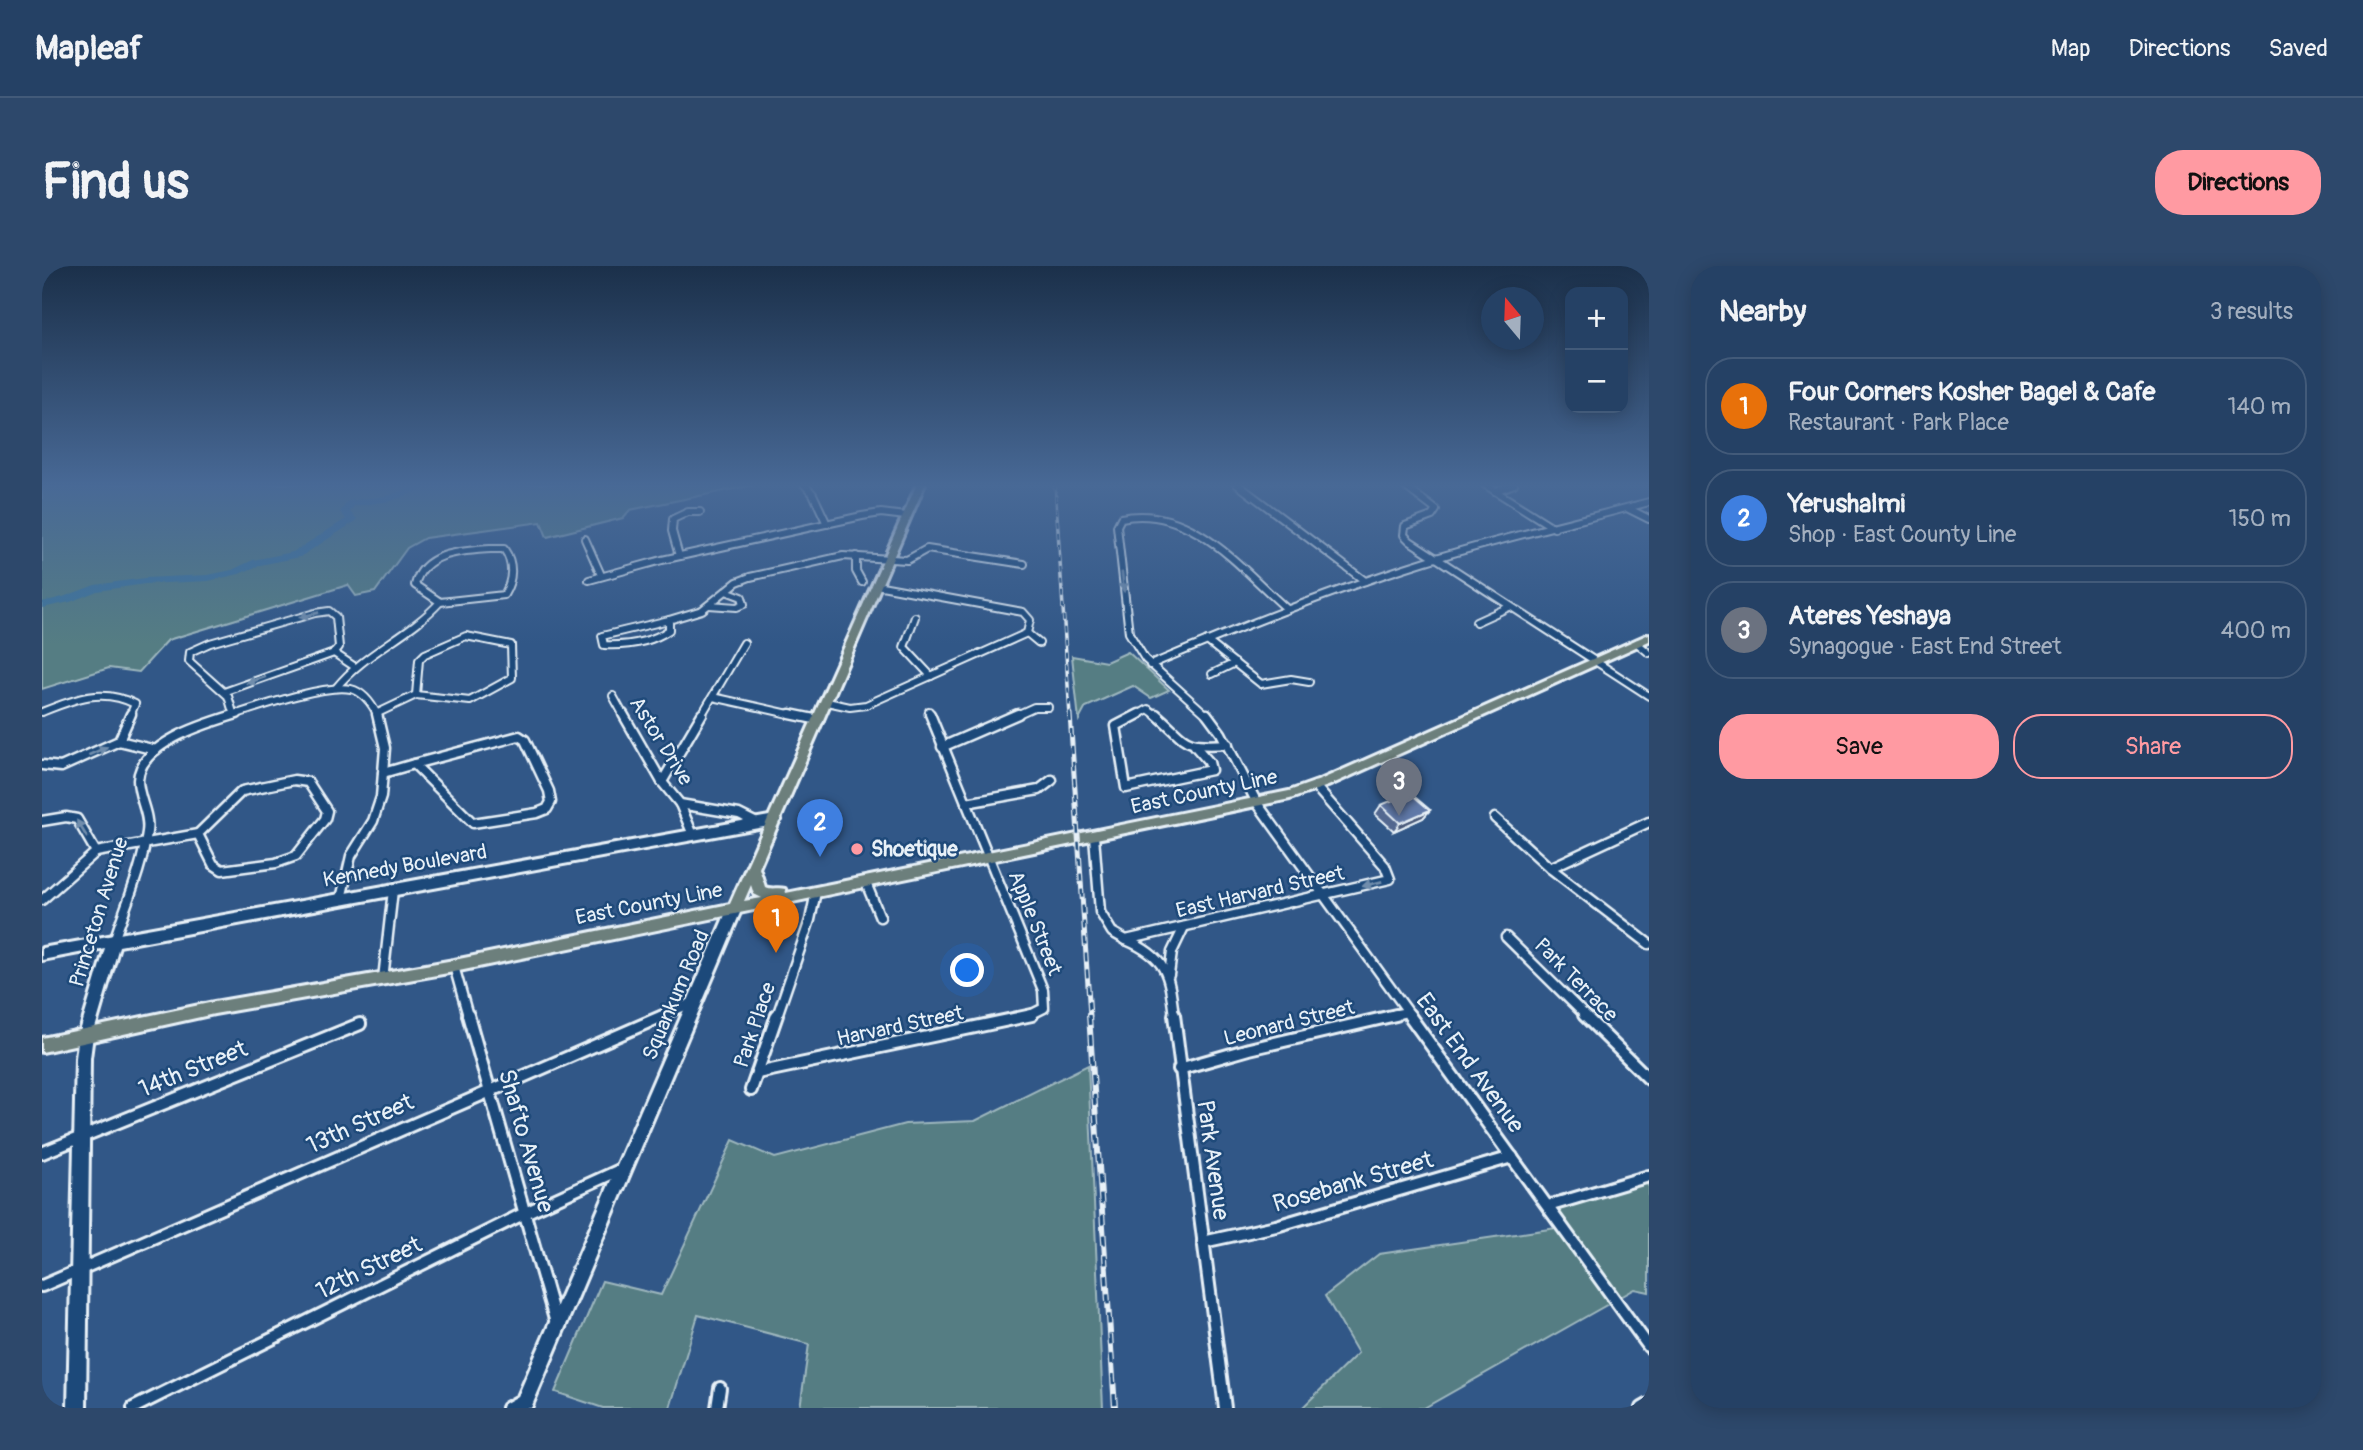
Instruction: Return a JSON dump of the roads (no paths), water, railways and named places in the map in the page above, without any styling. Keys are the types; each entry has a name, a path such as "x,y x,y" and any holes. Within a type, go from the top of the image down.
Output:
{"main road":[{"name":"Squankum Road","path":"735,908 827,702 896,537"},
{"name":"East County Line","path":"42,1045 214,1008 454,966 1257,803 1315,786 1649,637"},
{"path":"753,868 757,886 762,892 781,892 792,896"}],"street":[{"path":"674,537 679,556"},
{"path":"589,580 679,556 766,537"},
{"name":"East End Avenue","path":"1118,537 1129,633 1135,650 1200,706 1228,744 1235,764 1257,803 1649,1347"},
{"name":"East End Avenue","path":"1205,537 1287,609"},
{"path":"1307,537 1365,581"},
{"path":"1407,537 1509,607 1649,696"},
{"path":"1150,665 1287,609 1365,581 1519,537"},
{"path":"585,539 601,575"},
{"path":"336,688 355,667 382,649 440,602 496,598 507,593 511,561 508,551 499,548 464,551 435,559 419,573 415,585 440,602"},
{"path":"669,620 669,630 663,635 619,645 604,645 601,640 602,636 669,620 709,605 750,577 828,558 856,556 910,560 919,551 927,549 1024,564"},
{"path":"856,556 856,571 862,582"},
{"path":"876,586 1023,612 1030,620 1027,633"},
{"path":"709,605 737,607 744,604 742,597 726,591"},
{"path":"1476,622 1509,607"},
{"path":"224,692 334,653 339,647 338,624 334,613 324,611 210,643 190,652 189,661 224,692 233,705 234,716"},
{"path":"915,617 904,648 931,676"},
{"path":"1027,633 1039,643"},
{"path":"827,702 850,706 866,705 1027,633"},
{"path":"378,713 416,695 470,701 512,678 511,645 466,636 421,656 416,695"},
{"path":"1207,641 1261,684 1291,680 1309,682"},
{"path":"662,782 744,643"},
{"path":"1635,644 1648,652"},
{"path":"334,653 355,667"},
{"path":"1212,674 1234,663"},
{"path":"336,688 359,692 378,713 385,743 377,814 349,860 341,899"},
{"name":"Princeton Avenue","path":"77,1408 86,1035 144,843 148,822 138,780 140,771 156,750 191,729 307,693 336,688"},
{"path":"42,712 89,694 99,693 133,702 119,741"},
{"name":"Astor Drive","path":"613,696 662,782 680,804 693,835"},
{"path":"713,696 819,720"},
{"path":"942,747 1034,708 1048,707"},
{"path":"1195,746 1209,762 1211,770 1126,788 1116,726 1148,709 1181,739 1195,746 1228,744"},
{"name":"Apple Street","path":"929,711 1043,990 1045,1003"},
{"path":"383,773 414,764 519,736 525,740 540,770 551,803 537,813 473,823 414,764"},
{"path":"42,765 61,767 119,741 156,750"},
{"path":"42,900 96,852 198,835 242,791 295,779 308,782 327,811 325,819 296,856 276,863 222,870 213,864 198,835"},
{"path":"966,803 1039,790 1052,780"},
{"name":"East Harvard Street","path":"1126,940 1390,879 1385,866 1374,852 1315,786"},
{"name":"Astor Drive","path":"680,804 739,814 757,823"},
{"path":"42,821 66,817 77,819 96,852"},
{"path":"1495,818 1550,868 1649,944"},
{"name":"Kennedy Boulevard","path":"42,954 775,820"},
{"path":"1550,868 1649,822"},
{"path":"1094,836 1100,912 1110,929 1126,940"},
{"path":"866,883 880,917"},
{"path":"383,979 393,890"},
{"name":"Park Place","path":"751,1090 810,920 817,892"},
{"name":"Squankum Road","path":"524,1403 735,908"},
{"path":"1169,978 1172,952 1184,927"},
{"name":"Park Terrace","path":"1506,937 1649,1079"},
{"name":"Park Avenue","path":"1126,940 1151,950 1164,963 1169,978 1225,1408"},
{"name":"Shafto Avenue","path":"454,966 557,1328"},
{"name":"13th Street","path":"42,1286 696,1001"},
{"name":"Harvard Street","path":"757,1073 1030,1016 1044,1008 1045,1003"},
{"name":"Leonard Street","path":"1179,1069 1249,1049 1407,1012"},
{"name":"14th Street","path":"42,1153 360,1024"},
{"name":"Rosebank Street","path":"1203,1242 1276,1226 1512,1157"},
{"name":"12th Street","path":"133,1408 525,1213 625,1168"},
{"path":"1548,1206 1649,1176"},
{"path":"718,1408 720,1388"},
{"path":"507,1408 524,1403"},
{"path":"1642,1408 1649,1404"}],"waterway":[{"path":"42,605 66,600 95,588 145,581 208,578 235,572 257,562 296,555 324,537"}],"railway":[{"path":"1058,537 1070,716"},
{"path":"1070,714 1090,1016"},
{"path":"1089,1015 1115,1408"}],"place":[{"name":"Ateres Yeshaya","path":"1399,816"},
{"name":"Shoetique","path":"857,849"},
{"name":"Yerushalmi","path":"820,857"},
{"name":"Four Corners Kosher Bagel & Cafe","path":"776,953"}]}
